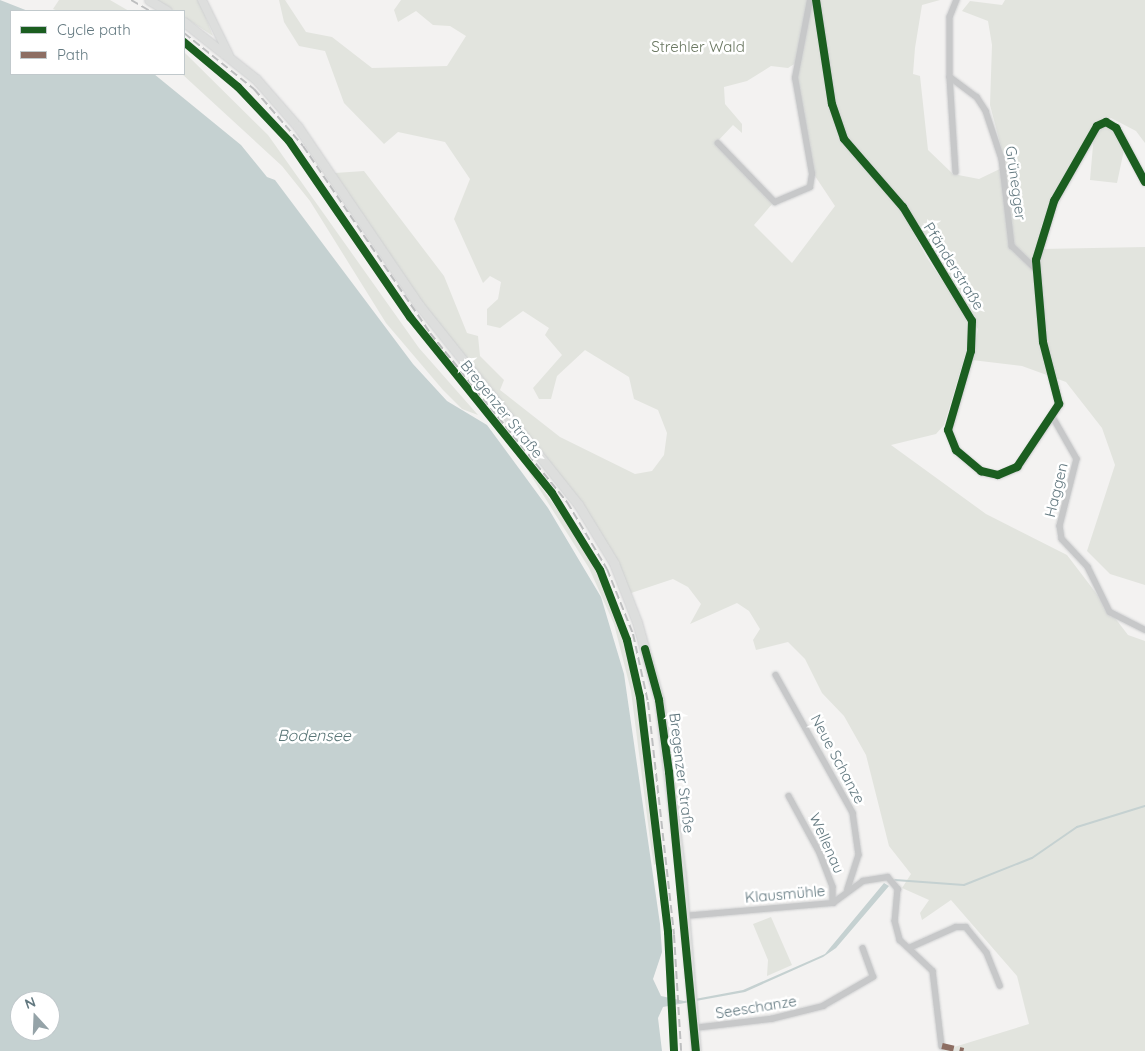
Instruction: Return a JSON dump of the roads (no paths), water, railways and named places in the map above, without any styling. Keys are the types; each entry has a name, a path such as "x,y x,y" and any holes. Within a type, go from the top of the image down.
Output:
{"main road":[{"path":"149,0 165,10"},
{"path":"202,0 229,55"},
{"name":"Bregenzer Straße","path":"185,23 229,55 298,127 419,306 578,504 608,552 638,622 659,700 684,916 696,1051"}],"street":[{"path":"718,143 775,202 810,187 812,174 795,78 810,0"},
{"name":"Pfänderstraße","path":"816,0 839,128 903,208 972,321 972,351 949,436"},
{"path":"956,172 950,77 950,16 957,0"},
{"name":"Grünegger","path":"950,77 977,97 986,111 1002,159 1012,246 1036,269"},
{"path":"957,434 949,436 973,466 986,474 1002,475 1016,466 1053,418 1060,392 1043,342 1036,269 1054,201 1101,123 1110,123 1118,130 1145,182"},
{"name":"Haggen","path":"1053,418 1077,459 1060,526 1066,544 1088,567 1110,612 1145,630"},
{"name":"Neue Schanze","path":"776,675 853,813 858,855 848,889"},
{"name":"Wellenau","path":"789,796 820,853 832,887 833,903"},
{"name":"Klausmühle","path":"684,916 833,903 848,889 875,876 892,879 898,889 895,921 903,944 933,971 942,1046"},
{"path":"909,948 956,927 966,927 987,953 1000,985"},
{"name":"Seeschanze","path":"694,1028 771,1020 823,1006 873,977 863,949"}],"water":[{"name":"Bodensee","path":"0,0 25,10 10,10 10,75 155,75 241,145 267,177 275,180 413,364 447,401 487,425 548,508 601,597 624,674 660,924 662,952 653,979 661,996 684,1001 743,990 825,954 884,883 889,886 836,948 823,957 745,992 663,1007 658,1018 662,1051 0,1051"}],"waterway":[{"path":"895,880 964,885 1032,858 1077,827 1145,806"}],"railway":[{"path":"131,0 148,10"},
{"path":"185,34 254,89 303,146 430,333 567,502 607,569 633,634 648,702 674,935 681,1051"}],"park label":[{"name":"Strehler Wald","path":"698,47"}]}
